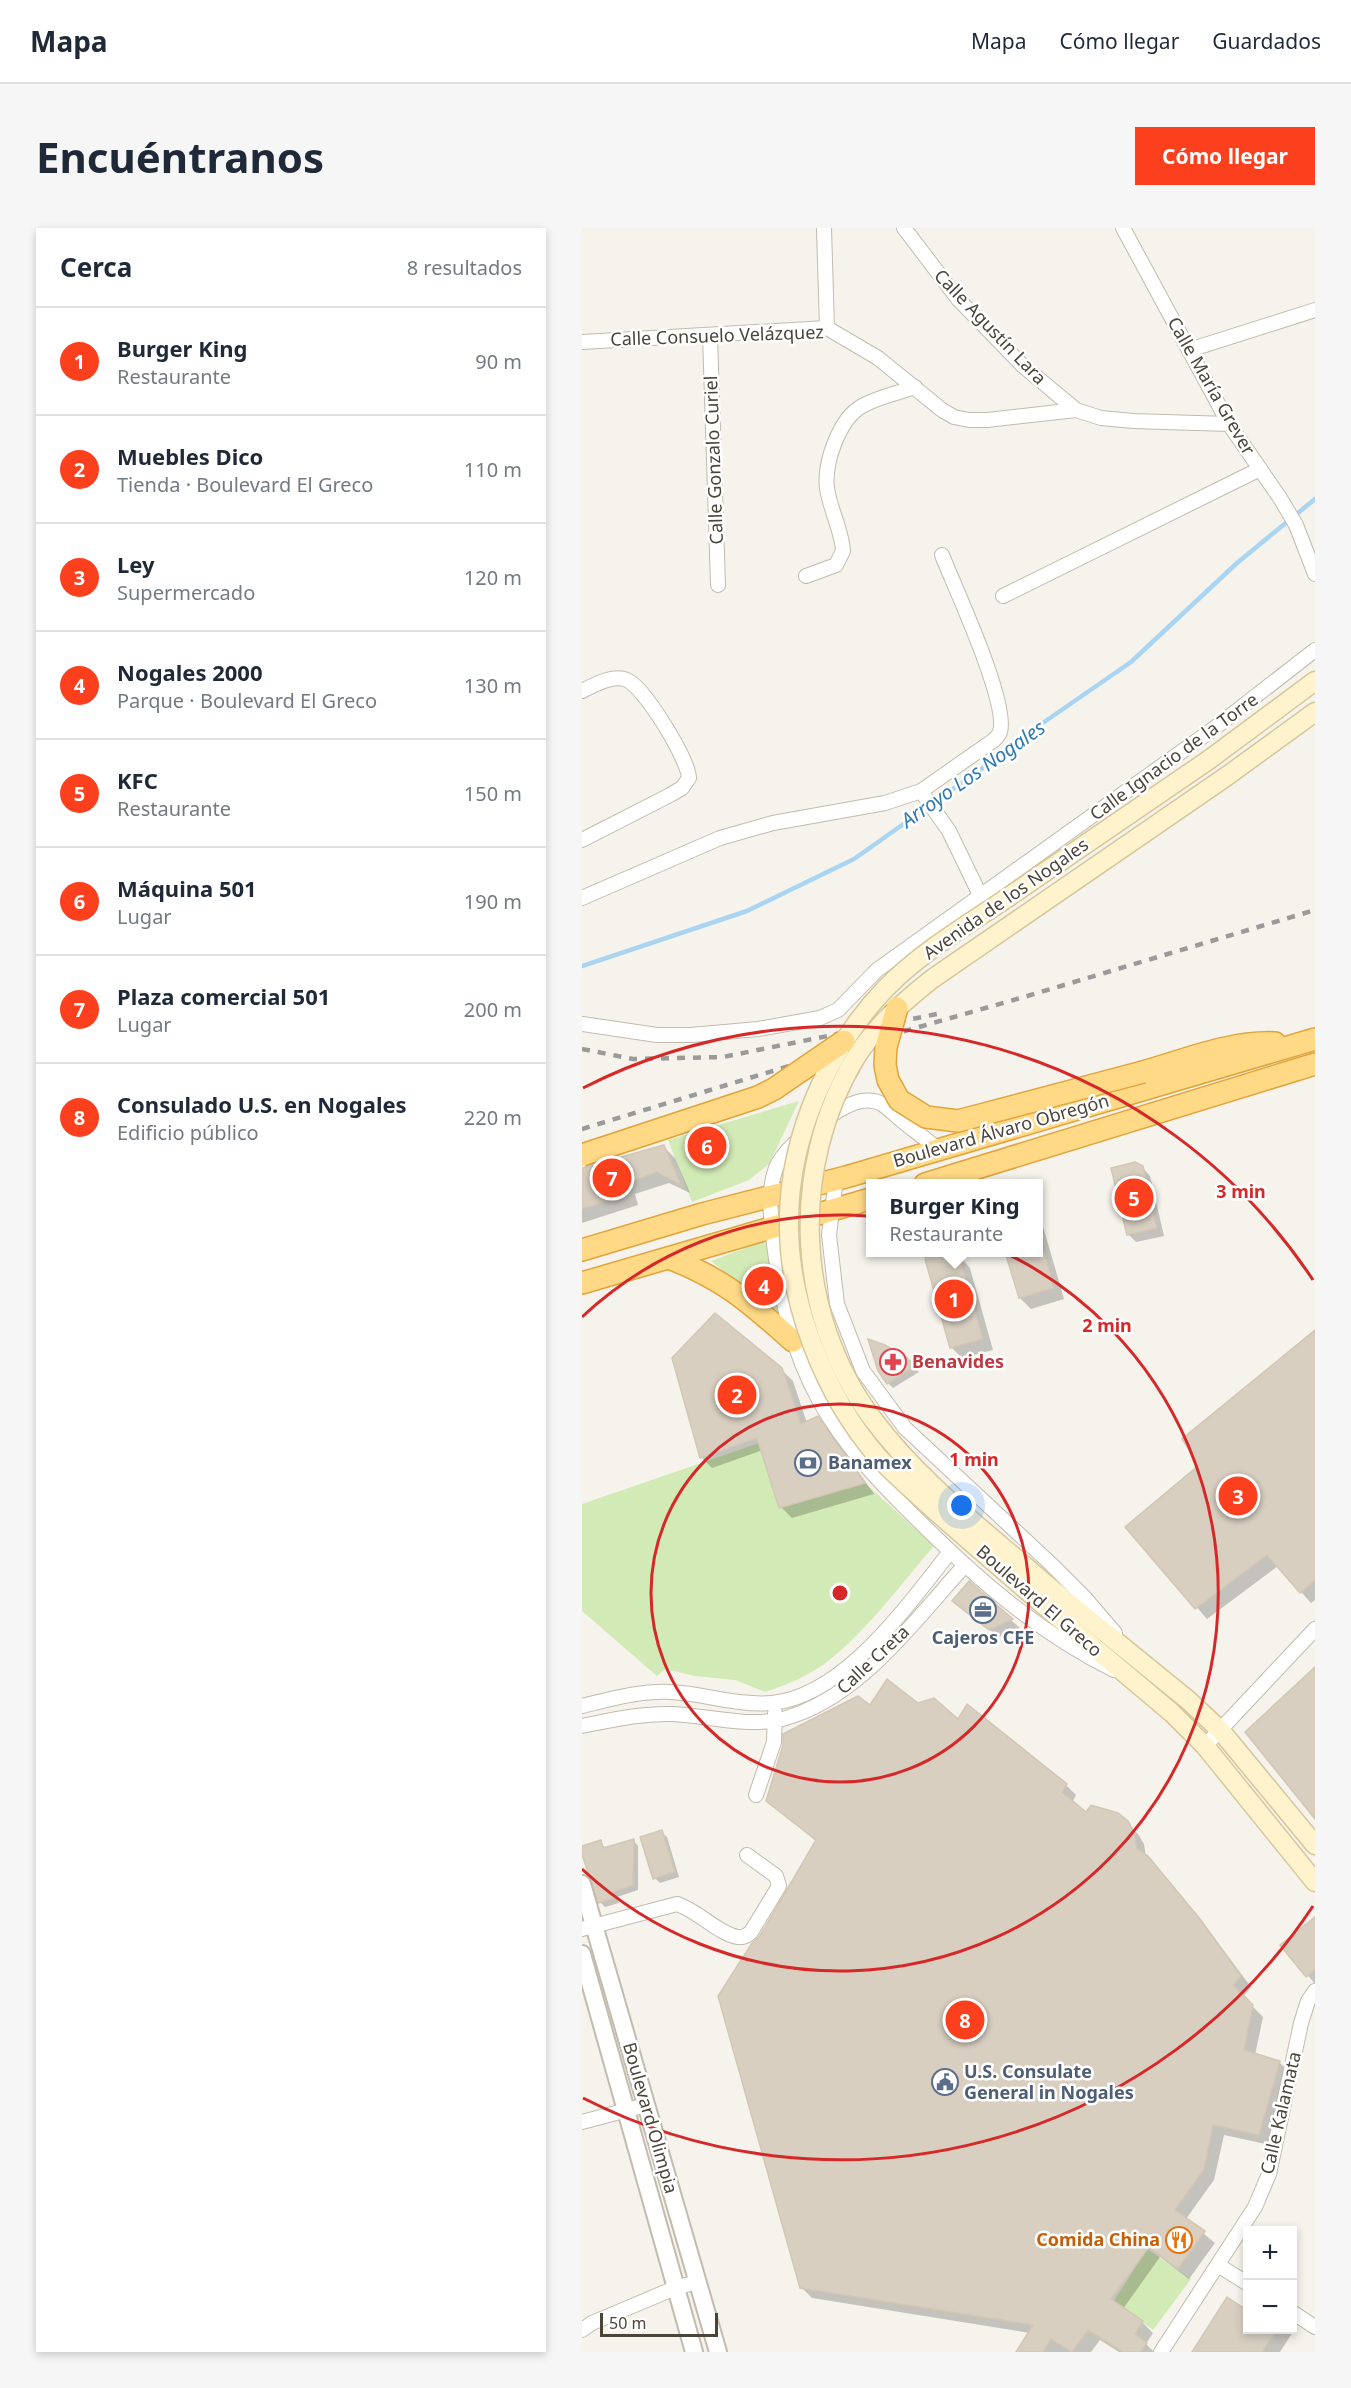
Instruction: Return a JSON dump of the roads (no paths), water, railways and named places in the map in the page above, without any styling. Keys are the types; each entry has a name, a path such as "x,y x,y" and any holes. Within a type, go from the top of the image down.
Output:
{"highway":[{"path":"897,1008 886,1047 885,1065 888,1080 899,1100 910,1109 926,1117 958,1121 1246,1044 1308,1041"},
{"path":"582,1155 758,1097 774,1089 844,1041"},
{"name":"Boulevard Álvaro Obregón","path":"582,1250 939,1150 1308,1041"},
{"name":"Boulevard Álvaro Obregón","path":"941,1179 1315,1064"},
{"path":"582,1283 866,1200"},
{"path":"669,1258 702,1270 731,1288 793,1341"}],"main road":[{"name":"Avenida de los Nogales","path":"791,1191 803,1133 818,1093 844,1041 874,1001 911,965 1210,759 1315,681"},
{"name":"Avenida de los Nogales","path":"812,1186 820,1147 836,1097 856,1058 897,1008 932,979 1227,776 1315,712"},
{"name":"Boulevard El Greco","path":"812,1186 809,1251 814,1288 845,1375 872,1418 928,1480 1132,1679 1172,1713 1205,1746 1315,1882"},
{"name":"Boulevard El Greco","path":"791,1191 790,1250 812,1345 830,1385 854,1424 879,1457 909,1487 1044,1594 1136,1657 1188,1700 1221,1731 1315,1845"}],"street":[{"path":"824,228 827,328"},
{"name":"Calle Agustín Lara","path":"904,228 958,299 1022,365 1076,410 1101,418 1133,422 1229,424"},
{"name":"Calle María Grever","path":"1123,228 1229,424 1296,525 1314,571"},
{"path":"1189,350 1315,310"},
{"name":"Calle Consuelo Velázquez","path":"582,342 827,328 878,358 942,410 954,417 969,420 1076,410"},
{"name":"Calle Gonzalo Curiel","path":"710,335 718,585"},
{"path":"806,576 836,565 843,552 827,489 827,475 837,439 844,425 861,406 915,387"},
{"path":"1003,596 1260,469"},
{"path":"582,898 720,838 773,823 885,803 921,791 994,740 1000,732 1000,716 989,669 942,555"},
{"name":"Calle Ignacio de la Torre","path":"582,1024 657,1035 691,1035 758,1029 820,1018 838,1010 877,970 1216,727 1315,650"},
{"path":"582,691 614,679 627,680 653,707 687,766 689,778 682,788 670,795 582,840"},
{"path":"921,791 949,831 981,897"},
{"path":"939,1150 882,1104 865,1101 851,1104 808,1131 782,1158 773,1177 770,1196 772,1228 786,1316 793,1341 819,1399 841,1435 884,1487 950,1552 1016,1608 1083,1655 1132,1679"},
{"path":"836,1179 829,1234 837,1304 863,1371 905,1428 1085,1598 1136,1657"},
{"name":"Calle Creta","path":"582,1706 657,1691 755,1703 774,1702 797,1696 841,1673 883,1633 950,1552"},
{"name":"Calle Creta","path":"582,1726 626,1717 660,1714 728,1721 775,1721 808,1710 838,1695 860,1676 910,1626 965,1565"},
{"path":"1205,1746 1315,1629"},
{"path":"622,1697 626,1717"},
{"path":"756,1795 774,1742 774,1702"},
{"path":"588,1928 677,1904 687,1907 728,1933 739,1937 747,1936 752,1932 779,1886 776,1876 747,1856"},
{"name":"Boulevard Olimpia","path":"582,1884 588,1928 646,2105 718,2352"},
{"name":"Boulevard Olimpia","path":"582,1954 694,2352"},
{"name":"Calle Kalamata","path":"1161,2352 1255,2207 1269,2174 1300,2023 1308,2001 1315,1991"},
{"path":"582,2122 646,2105"},
{"path":"1218,2265 1243,2281"},
{"path":"582,2330 592,2323 675,2288 697,2282"},
{"path":"1297,2315 1315,2327"}],"waterway":[{"name":"Arroyo Los Nogales","path":"582,966 747,911 854,859 1131,662 1237,563 1315,499"}],"railway":[{"path":"582,1129 1315,910"},
{"path":"582,1049 633,1059 723,1057 942,1013"}],"place":[{"name":"Máquina 501","path":"707,1146"},
{"name":"Plaza comercial 501","path":"612,1178"},
{"name":"KFC","path":"1134,1198"},
{"name":"Nogales 2000","path":"764,1286"},
{"name":"Burger King","path":"954,1299"},
{"name":"Benavides","path":"893,1362"},
{"name":"Muebles Dico","path":"737,1395"},
{"name":"Banamex","path":"808,1463"},
{"name":"Ley","path":"1238,1496"},
{"name":"Cajeros CFE","path":"983,1610"},
{"name":"Consulado U.S. en Nogales","path":"965,2020"},
{"name":"U.S. Consulate General in Nogales","path":"945,2082"},
{"name":"Comida China","path":"1179,2240"}]}
